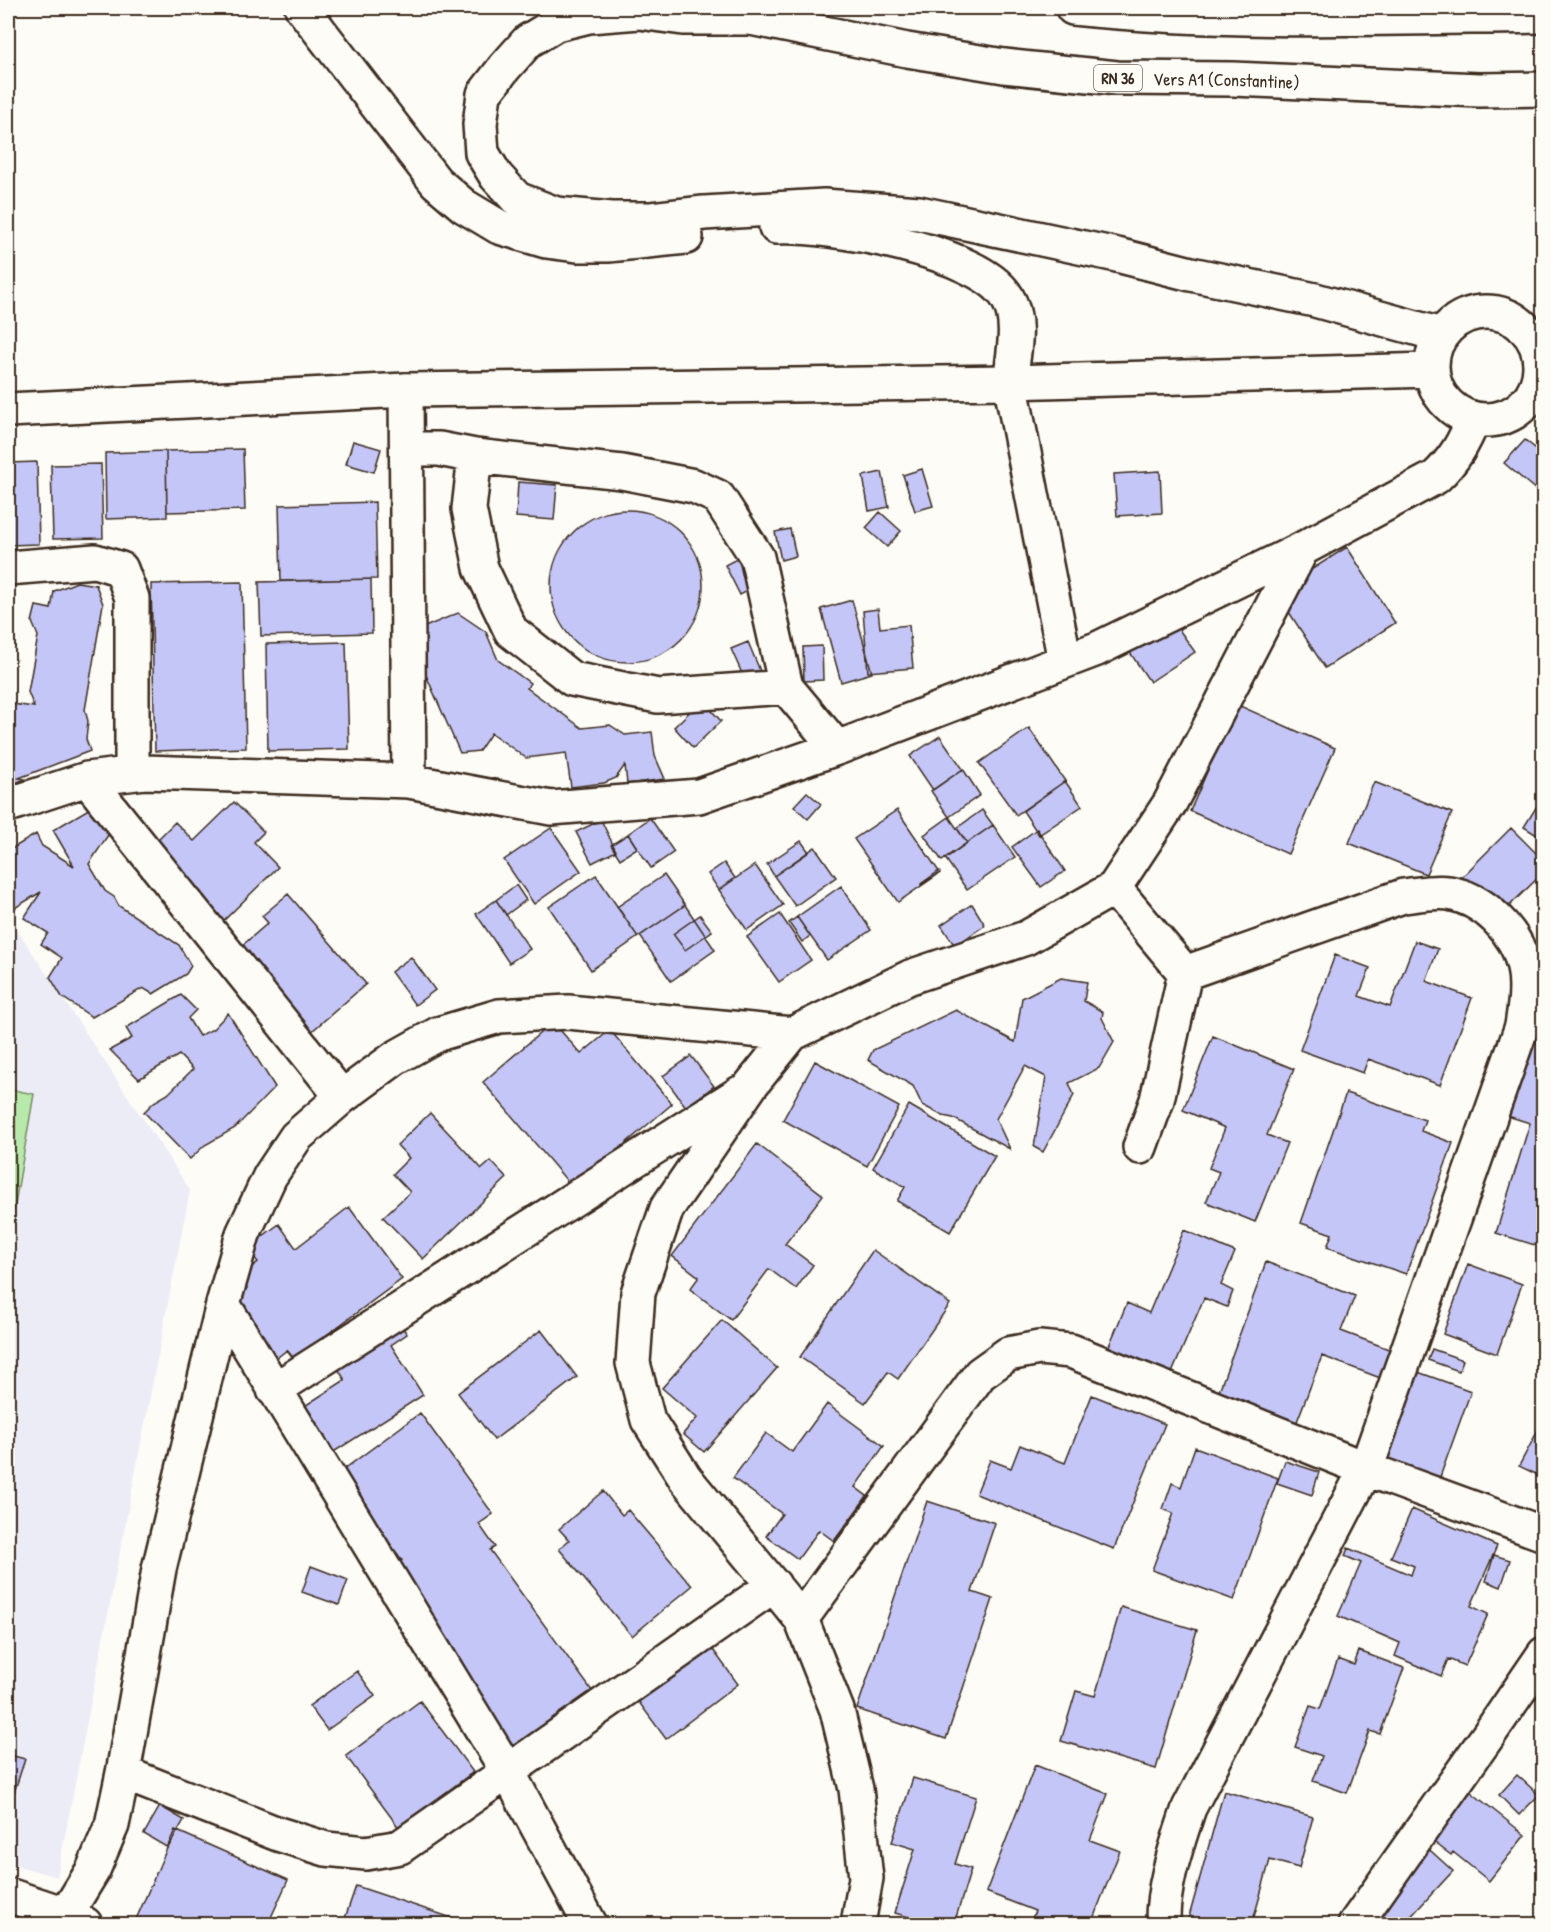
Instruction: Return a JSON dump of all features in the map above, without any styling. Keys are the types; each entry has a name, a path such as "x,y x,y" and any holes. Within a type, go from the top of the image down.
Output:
{"main road":[{"path":"302,8 436,182 464,206 499,227 546,241 577,245 608,245 673,239 753,228 791,226 833,230 883,239 951,260 978,271 1000,287 1008,298 1014,313 1010,382 1065,661"},
{"name":"Vers A1 (Constantine)","path":"699,8 907,50 1004,66 1117,78 1233,79 1479,90 1544,89"},
{"path":"1073,8 1206,17 1350,19 1544,16"},
{"path":"750,18 683,18 639,12 589,16 556,24 528,41 484,94 480,124 482,153 496,176 517,200 556,213 612,219 651,219 704,213 824,206 919,213 1315,300 1441,335"},
{"path":"833,230 919,213"},
{"path":"1490,312 1508,316 1523,326 1534,341 1542,358 1540,377 1533,393 1522,407 1508,416 1491,421 1473,420 1458,413 1444,402 1435,387 1431,370 1434,351 1441,335 1455,322 1471,314 1490,312"},
{"path":"10,408 406,390 1010,382 1431,370"},
{"path":"406,390 409,781"},
{"path":"8,805 87,779 145,772 409,781 551,808 699,796 837,748 1097,649 1302,549 1436,477 1459,451 1473,420"},
{"path":"407,449 439,449 475,456 563,464 666,479 694,486 718,497 757,557 786,687 837,748"},
{"path":"475,456 469,509 481,568 511,631 572,679 658,696 786,687"},
{"path":"858,1924 866,1878 856,1789 837,1710 801,1619 684,1478 648,1420 633,1363 638,1293 667,1209 751,1085 792,1034 910,978 1026,938 1114,888 1170,803 1302,549"},
{"path":"8,568 95,561 121,569 132,598 132,773"},
{"path":"87,779 342,1097"},
{"path":"1114,888 1185,973"},
{"path":"1163,1924 1171,1861 1189,1808 1366,1469 1522,1026 1527,995 1524,965 1513,940 1497,918 1477,902 1451,894 1430,892 1383,902 1185,973"},
{"path":"1140,1147 1157,1100 1185,973"},
{"path":"8,1895 72,1921 112,1825 159,1569 223,1304 243,1234 270,1176 296,1137 342,1097 395,1058 438,1034 499,1016 568,1012 792,1034"},
{"path":"274,1390 751,1085"},
{"path":"223,1304 508,1772 590,1924"},
{"path":"801,1619 980,1374 1008,1354 1039,1348 1071,1351 1366,1469 1544,1534"},
{"path":"123,1773 278,1834 326,1849 366,1853 400,1847 774,1585"},
{"path":"1355,1924 1544,1654"}],"shaded area":[{"path":"8,916 190,1190 57,1877 8,1863"}],"green space":[{"path":"8,1089 34,1094 8,1245"}],"building":[{"path":"1544,437 1544,497 1504,463 1525,440 1535,448"},
{"path":"353,441 381,449 374,472 346,464"},
{"path":"243,449 245,510 167,512 166,451"},
{"path":"166,451 167,517 106,519 105,453"},
{"path":"37,462 39,544 8,545 8,463"},
{"path":"101,464 103,538 53,539 51,465"},
{"path":"922,469 933,506 915,511 903,475"},
{"path":"1160,471 1162,513 1117,516 1114,474"},
{"path":"882,472 889,507 869,511 863,476"},
{"path":"518,482 557,485 554,520 516,517"},
{"path":"375,502 377,579 281,581 279,505"},
{"path":"627,510 656,516 681,532 697,557 703,586 697,615 681,640 656,656 627,662 598,656 573,640 557,615 551,586 557,557 573,532 598,516"},
{"path":"880,512 901,531 887,547 866,528"},
{"path":"790,529 796,556 781,560 775,532"},
{"path":"1347,547 1395,623 1325,668 1276,592"},
{"path":"742,556 757,586 740,595 725,565"},
{"path":"371,579 372,633 261,636 259,582"},
{"path":"77,582 96,585 103,604 85,710 88,721 86,739 90,751 19,778 25,779 8,786 8,705 34,707 28,692 38,636 32,622 36,606 51,609 54,591"},
{"path":"242,582 246,748 155,751 151,584"},
{"path":"852,600 872,673 841,682 821,609"},
{"path":"1163,607 1195,652 1150,682 1120,638"},
{"path":"878,609 880,628 909,625 913,668 868,672 863,611"},
{"path":"458,613 486,632 498,660 530,683 527,688 582,728 610,725 625,735 652,732 655,756 665,779 627,784 625,765 616,778 604,783 571,787 566,753 526,758 491,733 479,751 460,753 426,675 420,629"},
{"path":"346,642 349,749 268,751 266,644"},
{"path":"748,642 761,673 745,680 731,649"},
{"path":"822,646 823,680 804,681 803,647"},
{"path":"1222,698 1335,748 1288,854 1190,811 1217,749 1203,742"},
{"path":"702,700 721,721 693,748 674,727"},
{"path":"1029,728 1065,781 1016,815 979,763"},
{"path":"940,736 963,769 933,790 910,756"},
{"path":"963,769 980,795 949,817 931,791"},
{"path":"1065,781 1082,806 1039,835 1023,811"},
{"path":"1374,782 1452,813 1426,874 1349,843"},
{"path":"807,792 821,804 808,819 794,806"},
{"path":"234,802 264,832 254,842 278,867 211,933 147,850 175,822 194,841"},
{"path":"97,804 112,829 89,864 105,891 114,897 119,906 179,945 191,966 186,974 153,994 143,988 92,1017 62,997 50,977 62,958 41,944 48,933 24,918 41,892 8,912 8,851 36,834 42,846 74,866 53,830"},
{"path":"1537,806 1544,810 1543,839 1524,827"},
{"path":"897,810 940,873 898,902 854,839"},
{"path":"982,810 993,825 967,843 957,828"},
{"path":"949,817 967,843 942,861 924,835"},
{"path":"650,818 674,852 651,868 628,834"},
{"path":"601,820 616,851 592,863 576,832"},
{"path":"993,825 1015,857 967,890 945,858"},
{"path":"551,828 581,871 534,904 504,860"},
{"path":"1511,828 1544,861 1544,872 1500,915 1462,877"},
{"path":"1037,829 1065,871 1041,887 1012,847"},
{"path":"628,834 637,848 620,859 611,845"},
{"path":"801,841 809,852 774,876 767,864"},
{"path":"815,847 836,877 795,906 774,876"},
{"path":"724,863 735,878 719,890 708,874"},
{"path":"755,865 783,905 747,930 719,890"},
{"path":"939,871 940,873 921,885 921,884"},
{"path":"596,875 638,937 591,970 549,907"},
{"path":"664,875 685,905 638,937 617,907"},
{"path":"516,885 526,900 506,915 496,900"},
{"path":"841,886 871,930 827,960 797,917"},
{"path":"1544,886 1544,899 1537,893"},
{"path":"288,894 366,984 303,1039 231,955 268,923 262,916"},
{"path":"496,900 530,949 509,963 476,914"},
{"path":"972,904 985,925 955,946 941,925"},
{"path":"685,905 715,950 671,981 640,936"},
{"path":"780,914 811,960 779,982 747,937"},
{"path":"700,915 712,931 685,950 673,934"},
{"path":"797,917 810,936 802,942 789,923"},
{"path":"1415,941 1438,949 1426,981 1472,998 1440,1085 1368,1059 1363,1073 1300,1050 1335,955 1370,968 1359,996 1390,1007"},
{"path":"411,957 435,990 415,1005 391,972"},
{"path":"1061,978 1087,982 1084,1001 1103,1012 1102,1018 1114,1042 1099,1068 1069,1083 1074,1095 1043,1152 1034,1147 1046,1077 1025,1066 996,1119 1010,1149 953,1118 943,1116 922,1105 913,1086 868,1060 873,1050 956,1010 1015,1042 1022,998"},
{"path":"181,995 196,1010 188,1018 199,1036 213,1029 228,1013 275,1087 235,1128 205,1145 190,1159 144,1112 154,1102 168,1094 193,1069 179,1055 139,1079 110,1050 132,1038 126,1028"},
{"path":"1521,1007 1544,1014 1544,1228 1538,1246 1496,1233 1530,1123 1488,1110"},
{"path":"553,1022 581,1054 610,1030 672,1104 573,1188 483,1082"},
{"path":"1213,1036 1294,1069 1267,1135 1287,1143 1255,1222 1206,1202 1219,1172 1209,1168 1225,1128 1183,1110"},
{"path":"691,1056 714,1086 686,1107 663,1076"},
{"path":"815,1061 899,1107 867,1166 783,1120"},
{"path":"1346,1093 1425,1120 1421,1131 1453,1143 1406,1274 1327,1247 1332,1234 1301,1223"},
{"path":"909,1105 995,1156 950,1232 897,1201 905,1187 873,1168"},
{"path":"430,1113 482,1169 491,1161 507,1178 423,1259 383,1217 410,1192 393,1174 409,1158 397,1145"},
{"path":"757,1144 823,1195 785,1244 813,1265 796,1289 769,1269 731,1320 690,1289 699,1277 672,1256"},
{"path":"349,1207 402,1279 294,1359 287,1350 261,1370 216,1310 247,1288 238,1277 258,1262 247,1248 279,1224 296,1248"},
{"path":"1184,1230 1235,1252 1221,1285 1233,1291 1227,1307 1204,1298 1169,1380 1106,1353 1127,1303 1149,1313"},
{"path":"873,1250 950,1304 898,1379 888,1372 865,1403 800,1357"},
{"path":"1266,1262 1355,1296 1341,1331 1394,1351 1383,1379 1322,1356 1293,1432 1215,1402"},
{"path":"1468,1264 1522,1284 1497,1354 1443,1334"},
{"path":"722,1320 777,1368 704,1452 683,1434 697,1418 662,1388"},
{"path":"399,1322 407,1334 391,1345 423,1395 329,1455 300,1409 345,1380 335,1364"},
{"path":"541,1330 577,1377 494,1440 458,1393"},
{"path":"1432,1349 1463,1360 1459,1371 1428,1360"},
{"path":"1401,1366 1471,1391 1436,1488 1366,1463"},
{"path":"1092,1395 1165,1424 1114,1549 976,1494 990,1460 1011,1468 1020,1445 1065,1463"},
{"path":"827,1404 884,1446 855,1487 867,1496 834,1541 819,1530 798,1559 766,1536 782,1514 733,1478 766,1433 792,1452"},
{"path":"420,1413 493,1514 479,1524 495,1547 490,1550 593,1692 512,1752 393,1567 402,1560 339,1473"},
{"path":"1544,1419 1544,1478 1519,1466"},
{"path":"1195,1447 1278,1478 1234,1600 1152,1570 1173,1513 1163,1509 1172,1483 1181,1487"},
{"path":"1285,1461 1319,1472 1312,1495 1277,1483"},
{"path":"603,1491 622,1515 628,1510 692,1586 632,1636 559,1549 569,1540 559,1529"},
{"path":"927,1501 995,1523 972,1592 993,1599 946,1739 857,1709"},
{"path":"1412,1509 1497,1546 1471,1606 1488,1614 1465,1666 1448,1659 1441,1676 1395,1656 1400,1643 1338,1616 1361,1563 1345,1556 1348,1548 1411,1575 1414,1566 1391,1557"},
{"path":"1494,1555 1510,1560 1501,1587 1486,1581"},
{"path":"311,1566 348,1580 339,1605 302,1592"},
{"path":"1121,1607 1197,1630 1156,1769 1061,1741 1076,1691 1095,1696"},
{"path":"711,1647 738,1684 666,1739 638,1701"},
{"path":"1359,1651 1404,1668 1380,1734 1370,1731 1347,1793 1313,1781 1322,1756 1295,1747 1310,1706 1320,1709 1338,1659 1354,1665"},
{"path":"357,1671 375,1696 327,1730 309,1706"},
{"path":"420,1701 473,1772 399,1828 346,1756"},
{"path":"10,1755 25,1759 8,1811 8,1763"},
{"path":"1035,1765 1108,1794 1090,1840 1120,1851 1093,1919 1107,1924 1030,1924 1035,1911 986,1892"},
{"path":"1517,1775 1539,1795 1519,1815 1499,1795"},
{"path":"1451,1776 1525,1835 1489,1881 1453,1852 1451,1855 1431,1840"},
{"path":"913,1778 976,1797 955,1864 971,1869 954,1924 933,1924 895,1913 915,1849 892,1842"},
{"path":"1224,1791 1313,1817 1299,1868 1270,1860 1252,1924 1187,1924"},
{"path":"160,1806 184,1820 168,1848 144,1834"},
{"path":"175,1830 288,1880 268,1924 134,1924"},
{"path":"1411,1833 1453,1871 1404,1924 1388,1924 1355,1894"},
{"path":"356,1886 461,1921 460,1924 343,1924"},
{"path":"8,1915 22,1924 8,1924"}]}
